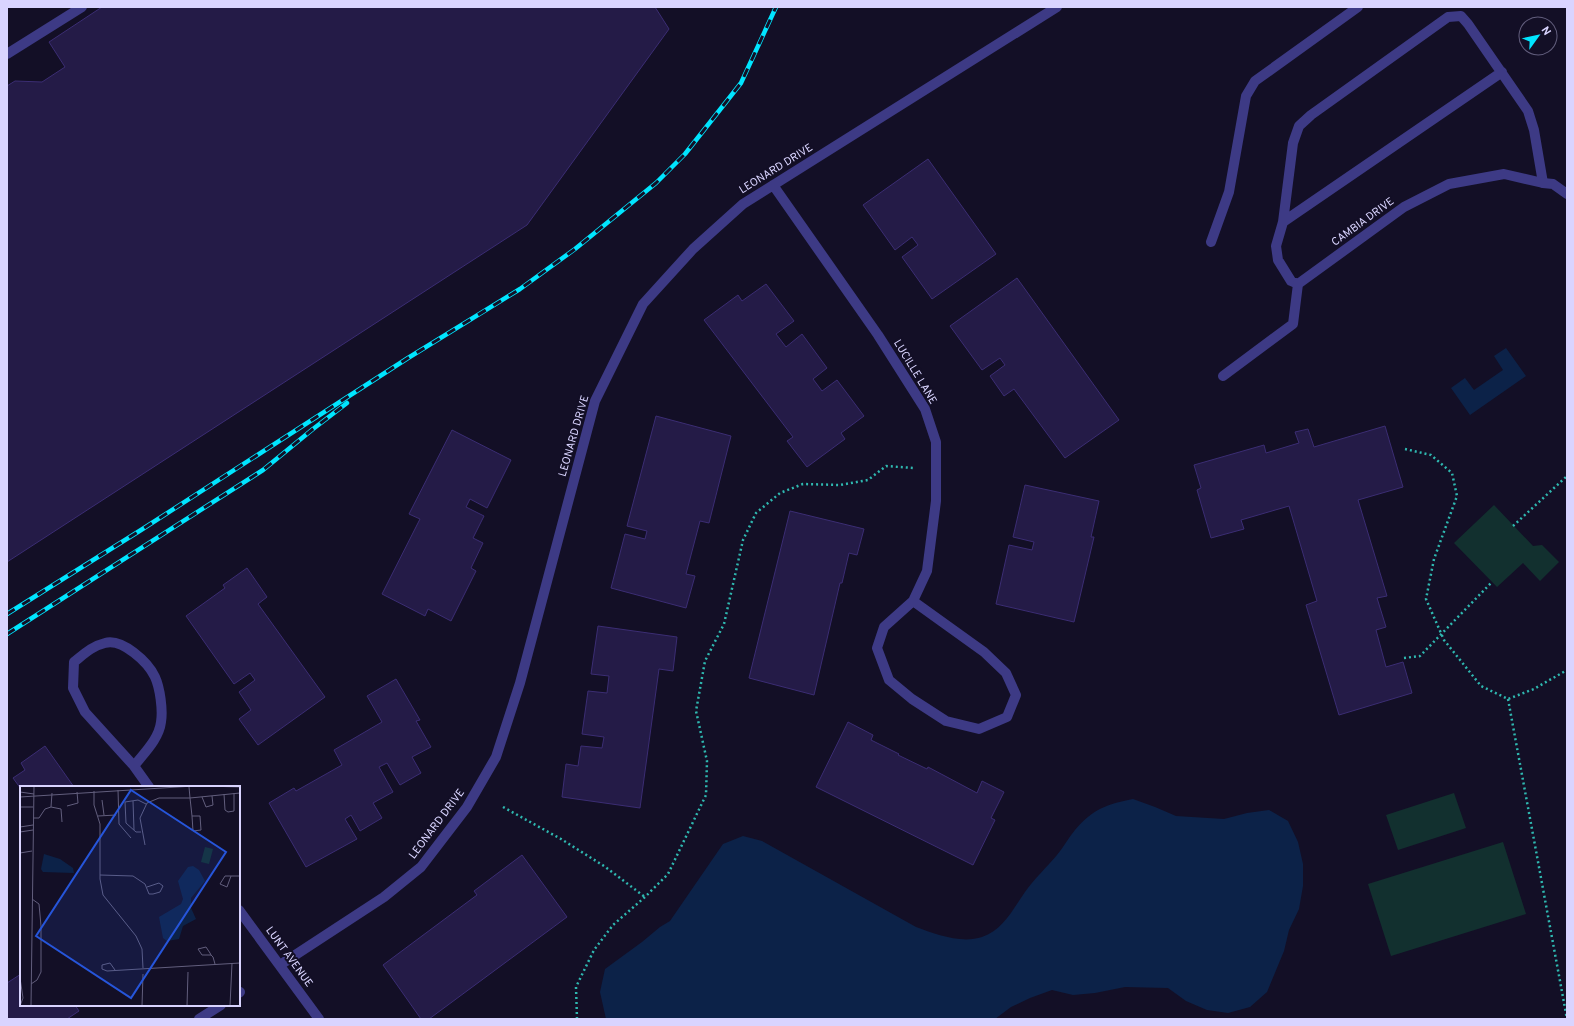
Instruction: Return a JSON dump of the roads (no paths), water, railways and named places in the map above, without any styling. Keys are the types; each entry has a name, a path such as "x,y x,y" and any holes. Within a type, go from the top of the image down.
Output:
{"street":[{"path":"7,54 82,7"},
{"name":"LEONARD DRIVE","path":"280,966 384,897 421,867 467,807 496,757 520,682 595,401 643,304 693,249 743,204 1056,7"},
{"path":"1211,242 1229,192 1246,96 1255,81 1358,7"},
{"path":"1222,376 1293,324 1298,284 1291,281 1278,260 1276,246 1283,222 1293,144 1299,126 1311,115 1448,17 1461,16 1465,20 1528,111 1534,130 1543,183"},
{"path":"1283,222 1502,72"},
{"name":"CAMBIA DRIVE","path":"1298,284 1404,207 1449,184 1504,174 1553,184 1567,194"},
{"name":"LUCILLE LANE","path":"773,185 878,335 924,409 936,442 936,501 927,571 913,602 884,627 877,648 889,680 912,699 946,722 979,729 1007,717 1016,695 1006,674 984,652 913,602"},
{"path":"134,766 154,741 162,722 160,696 155,676 138,656 125,646 106,642 90,648 74,662 73,688 85,712 134,766 148,786"},
{"name":"LUNT AVENUE","path":"240,911 319,1019"},
{"path":"199,1019 218,1006"}],"water":[{"path":"1506,348 1526,376 1470,415 1451,388 1465,378 1474,390 1503,370 1494,356"},
{"path":"1133,799 1176,816 1224,819 1247,813 1269,810 1288,821 1298,842 1303,864 1303,886 1299,909 1289,930 1284,951 1267,992 1250,1007 1228,1013 1207,1010 1186,1001 1168,988 1125,987 1095,993 1073,995 1052,990 1011,1007 995,1019 606,1019 600,992 605,969 670,921 723,844 743,836 762,841 916,927 957,939 974,939 989,934 1002,924 1029,887 1059,852 1075,830 1088,817 1094,812 1108,805"}],"railway":[{"path":"7,614 141,530 408,358 520,289 575,249 656,183 685,154 741,83 776,7"},
{"path":"7,634 263,470 347,403"}]}
